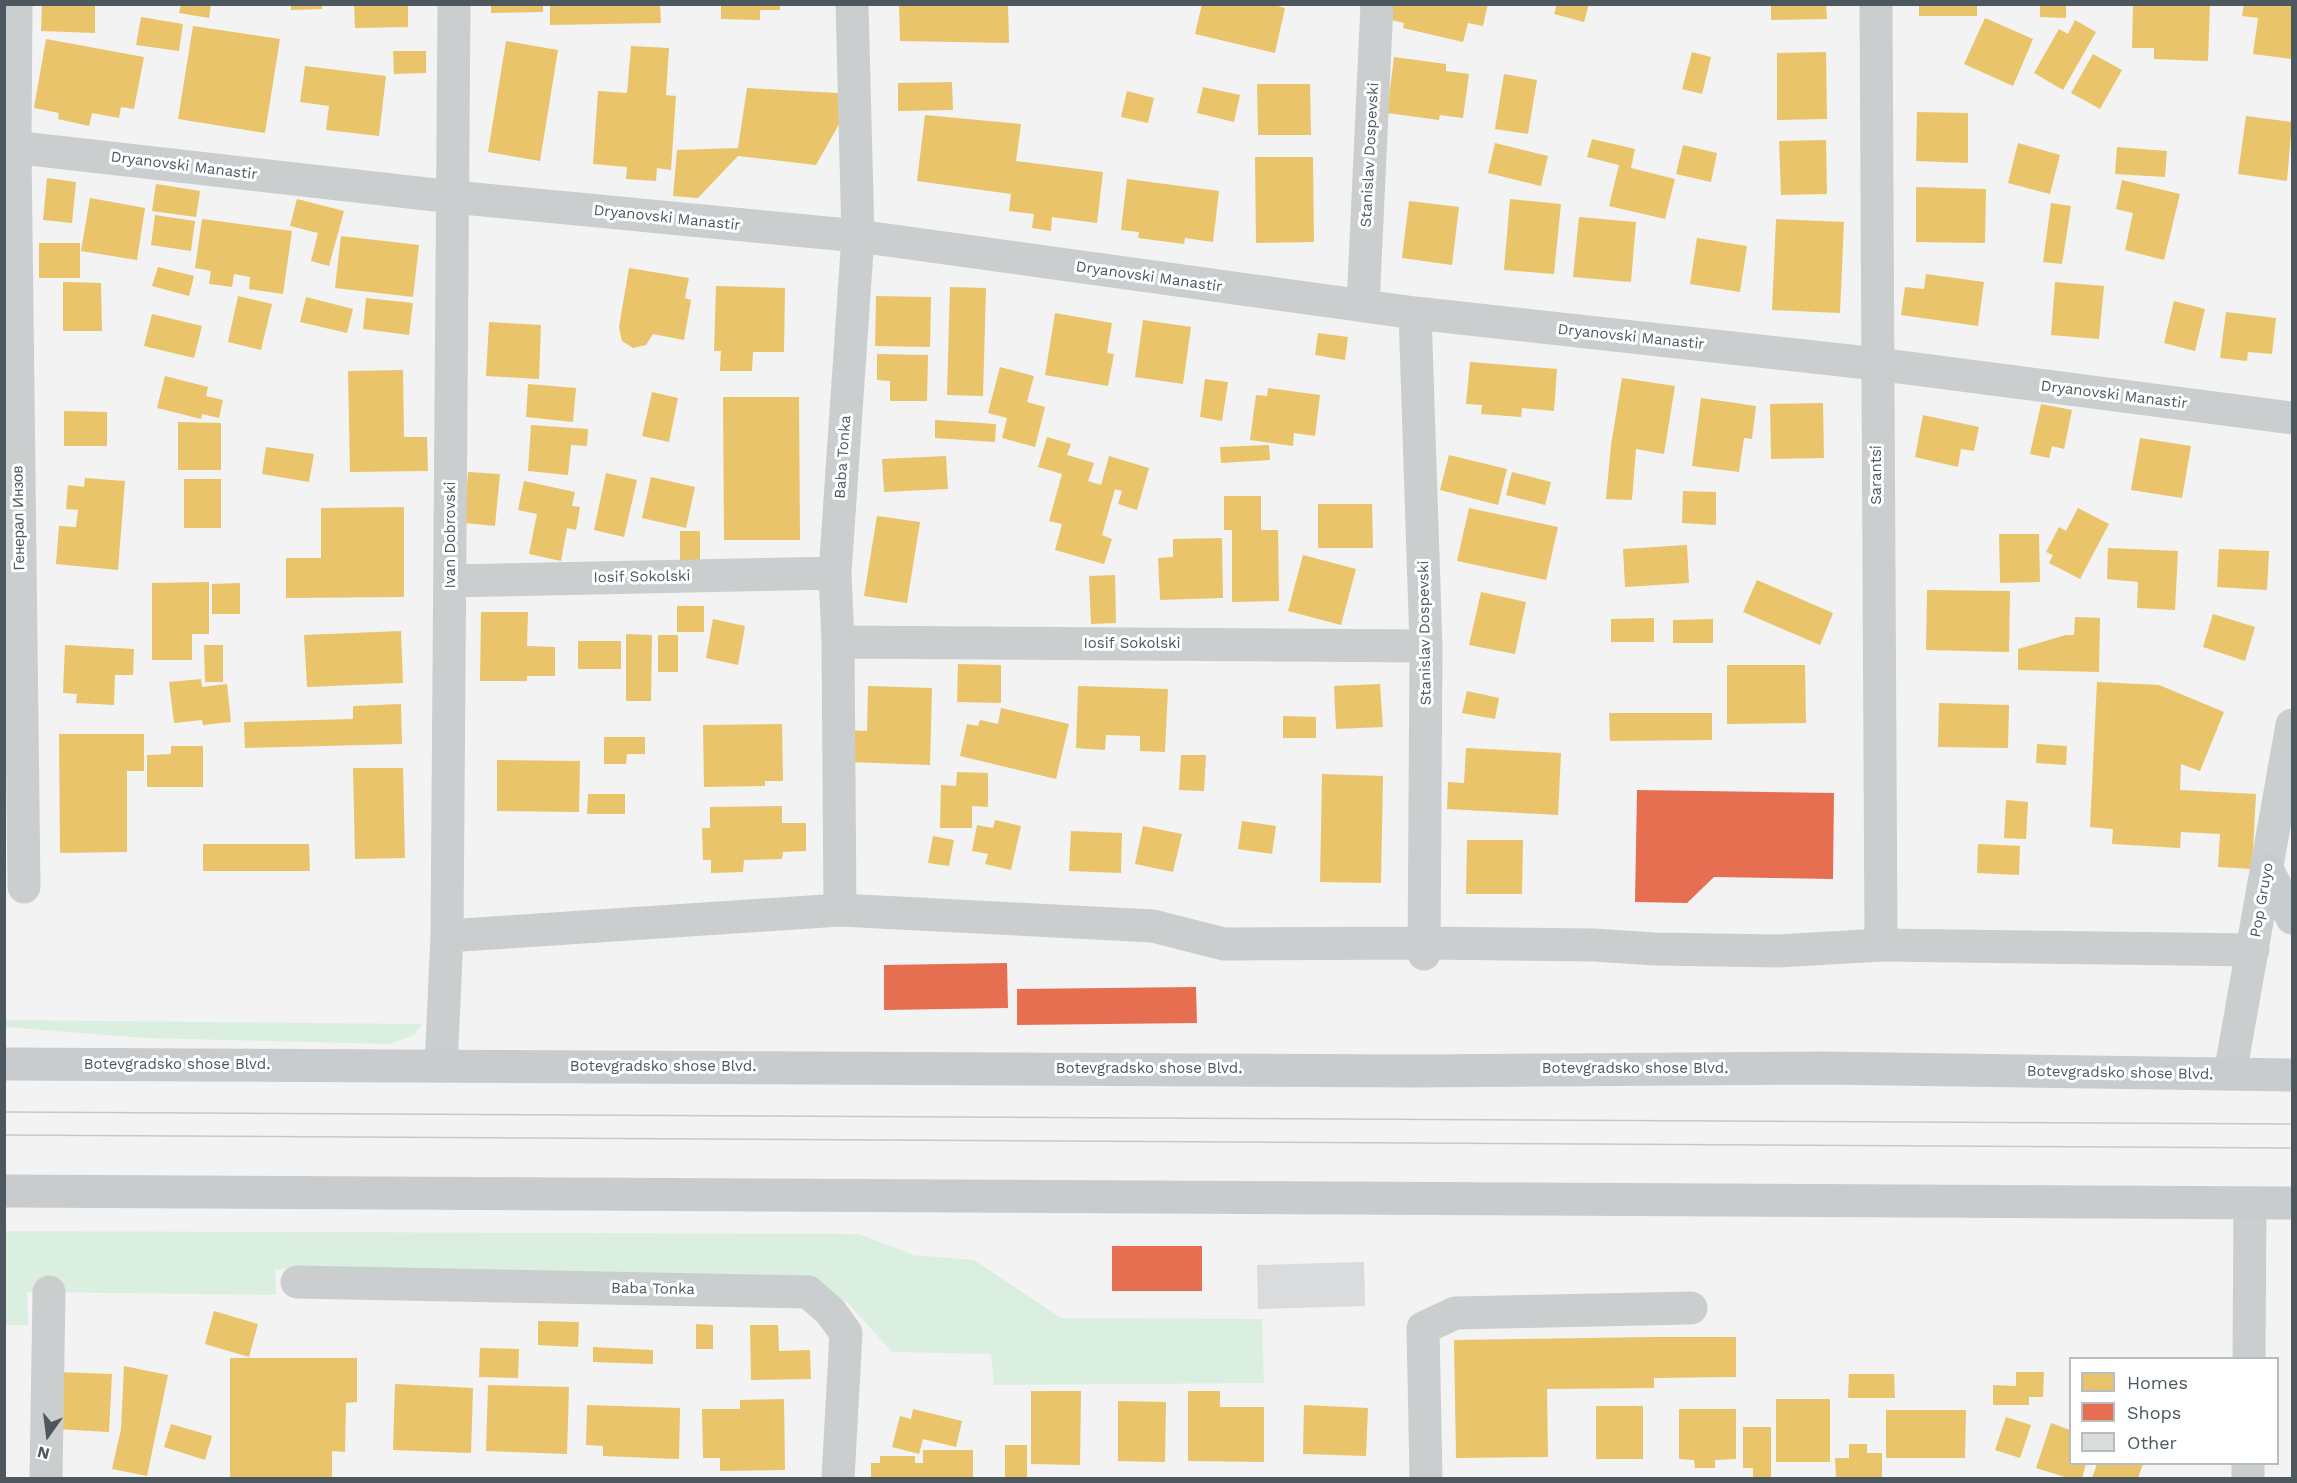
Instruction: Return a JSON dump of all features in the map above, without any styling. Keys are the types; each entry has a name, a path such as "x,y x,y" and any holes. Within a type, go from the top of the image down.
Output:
{"main road":[{"path":"2267,869 2292,918"},
{"name":"Botevgradsko shose Blvd.","path":"4,1064 1402,1071 1822,1068 2292,1075"},
{"path":"4,1191 2292,1203"}],"street":[{"name":"Генерал Инзов","path":"16,4 10,146 24,887"},
{"name":"Ivan Dobrovski","path":"441,1066 447,936 454,4"},
{"name":"Baba Tonka","path":"840,910 838,642 835,573 858,236 852,4"},
{"name":"Stanislav Dospevski","path":"1363,306 1377,4"},
{"name":"Sarantsi","path":"1876,4 1876,364 1881,945"},
{"name":"Dryanovski Manastir","path":"10,146 453,197 858,236 1415,313 1876,364 2292,418"},
{"name":"Stanislav Dospevski","path":"1415,313 1426,646 1419,947"},
{"name":"Iosif Sokolski","path":"450,581 835,573"},
{"name":"Iosif Sokolski","path":"838,642 1426,646"},
{"name":"Pop Gruyo","path":"2230,1074 2292,725"},
{"path":"447,936 840,910 1153,926 1224,944 1419,947 1593,945 1655,949 1778,951 1881,945 2253,950"},
{"path":"2249,1357 2250,1203"},
{"name":"Baba Tonka","path":"297,1282 808,1292 830,1311 846,1333 838,1479"},
{"path":"46,1479 49,1292"},
{"path":"1426,1479 1423,1328 1455,1313 1690,1308"}],"green space":[{"path":"5,1020 422,1024 414,1035 390,1044 145,1038 5,1027"},
{"path":"5,1231 859,1234 914,1255 974,1260 1061,1318 1262,1319 1264,1383 994,1385 991,1354 892,1352 847,1302 800,1278 275,1269 276,1295 27,1292 28,1325 5,1325"}],"building: Homes":[{"path":"42,4 95,4 95,33 41,31"},
{"path":"181,4 211,4 209,18 179,13"},
{"path":"291,4 322,4 322,9 291,10"},
{"path":"354,4 408,4 408,27 355,28"},
{"path":"491,4 543,4 543,12 491,13"},
{"path":"550,4 660,4 661,23 550,25"},
{"path":"721,4 780,4 780,10 760,10 760,20 721,19"},
{"path":"899,4 1008,4 1009,43 900,41"},
{"path":"1202,4 1270,4 1285,8 1275,53 1195,34"},
{"path":"1390,4 1488,4 1483,26 1468,23 1463,42 1403,28 1404,23 1387,19"},
{"path":"1557,4 1589,4 1584,22 1554,14"},
{"path":"1771,4 1826,4 1827,19 1771,20"},
{"path":"1919,4 1977,4 1977,16 1919,16"},
{"path":"2040,4 2066,4 2066,18 2040,17"},
{"path":"2133,4 2210,4 2208,61 2154,59 2154,48 2132,48"},
{"path":"2244,4 2292,4 2292,59 2253,54 2258,18 2242,16"},
{"path":"141,17 183,24 179,51 136,45"},
{"path":"1985,18 2033,39 2013,86 1964,64"},
{"path":"2075,20 2096,32 2063,90 2034,73 2059,29 2068,34"},
{"path":"193,26 280,39 265,133 178,119"},
{"path":"46,39 144,57 134,109 121,107 119,118 92,113 89,126 58,119 59,113 34,108"},
{"path":"506,41 558,50 540,161 488,152"},
{"path":"631,46 669,48 666,95 676,96 671,170 657,168 656,181 626,179 627,167 593,164 598,91 627,93"},
{"path":"393,51 426,51 426,73 394,74"},
{"path":"1692,52 1711,57 1702,94 1682,89"},
{"path":"1826,52 1827,119 1777,120 1777,53"},
{"path":"2093,54 2122,70 2100,109 2071,93"},
{"path":"1394,57 1446,64 1446,71 1469,74 1463,118 1440,115 1439,120 1387,113"},
{"path":"305,66 386,76 379,136 326,130 329,106 300,102"},
{"path":"1504,74 1537,80 1528,134 1495,129"},
{"path":"952,82 953,110 898,111 898,83"},
{"path":"1257,84 1310,84 1311,135 1258,135"},
{"path":"1203,87 1240,95 1234,122 1197,113"},
{"path":"747,88 856,94 816,165 738,156 698,198 673,196 677,150 738,148"},
{"path":"1127,91 1154,98 1148,123 1121,117"},
{"path":"1917,112 1968,113 1968,163 1916,161"},
{"path":"925,115 1021,124 1016,161 1103,172 1097,223 1052,217 1051,231 1032,228 1034,214 1009,211 1011,194 917,181"},
{"path":"2246,116 2292,122 2287,181 2238,174"},
{"path":"1592,139 1635,149 1631,168 1675,179 1665,219 1609,206 1619,165 1587,157"},
{"path":"1826,140 1827,194 1781,195 1779,141"},
{"path":"1495,143 1548,156 1541,186 1488,173"},
{"path":"2018,143 2060,155 2050,194 2008,183"},
{"path":"1683,145 1717,153 1711,182 1676,174"},
{"path":"2117,147 2167,151 2165,177 2115,174"},
{"path":"1255,157 1313,157 1314,242 1256,243"},
{"path":"47,178 76,182 72,223 43,220"},
{"path":"1127,179 1219,191 1213,242 1185,238 1184,244 1138,238 1139,232 1121,230"},
{"path":"2122,180 2180,194 2164,260 2125,250 2133,213 2116,209"},
{"path":"156,184 200,191 196,217 152,211"},
{"path":"1916,187 1986,189 1985,243 1916,242"},
{"path":"90,198 145,208 137,260 81,251"},
{"path":"297,199 344,211 329,266 311,261 318,233 290,226"},
{"path":"1510,199 1561,204 1554,274 1504,270"},
{"path":"1409,201 1459,207 1452,265 1402,258"},
{"path":"2051,203 2071,206 2062,264 2043,262"},
{"path":"155,215 195,221 191,251 151,245"},
{"path":"1579,217 1636,222 1631,282 1573,277"},
{"path":"202,219 292,231 283,294 249,289 250,277 234,274 232,287 209,284 211,271 195,268"},
{"path":"1776,219 1844,222 1840,313 1772,310"},
{"path":"341,236 419,245 413,297 335,288"},
{"path":"1697,238 1747,246 1740,292 1690,284"},
{"path":"39,243 80,243 80,278 39,278"},
{"path":"158,267 194,276 189,296 152,286"},
{"path":"629,268 689,278 685,298 691,300 684,340 653,334 646,345 633,348 622,341 619,327"},
{"path":"1926,274 1984,282 1978,326 1901,315 1905,287 1924,289"},
{"path":"63,282 101,283 102,331 63,331"},
{"path":"2055,282 2104,286 2099,339 2051,335"},
{"path":"716,286 785,288 784,352 753,352 752,371 720,371 721,351 714,351"},
{"path":"950,287 986,288 983,396 947,395"},
{"path":"238,296 272,304 261,350 228,342"},
{"path":"876,296 931,297 930,347 875,346"},
{"path":"306,297 353,309 347,333 300,322"},
{"path":"366,298 413,303 409,335 363,329"},
{"path":"2174,301 2205,309 2195,351 2164,343"},
{"path":"2226,312 2276,318 2272,354 2248,352 2247,361 2220,358"},
{"path":"1055,313 1112,323 1107,353 1114,354 1108,386 1045,375"},
{"path":"152,314 202,326 194,358 144,346"},
{"path":"1143,320 1191,327 1183,384 1135,377"},
{"path":"489,322 541,325 539,379 486,376"},
{"path":"1318,333 1348,337 1345,360 1315,355"},
{"path":"877,354 928,355 927,401 890,401 890,381 877,380"},
{"path":"1470,362 1557,369 1554,411 1522,408 1521,417 1481,414 1482,405 1466,404"},
{"path":"1000,367 1034,376 1027,402 1045,407 1035,447 1002,438 1007,418 988,413"},
{"path":"403,370 404,437 427,437 428,471 350,472 348,371"},
{"path":"165,376 208,387 206,396 223,400 219,418 202,414 201,419 157,408"},
{"path":"1622,378 1675,386 1664,454 1636,449 1632,500 1606,499 1611,445"},
{"path":"1205,379 1228,382 1222,421 1200,417"},
{"path":"528,384 576,388 573,422 526,417"},
{"path":"1268,388 1320,395 1315,436 1294,433 1293,446 1250,440 1256,395 1267,396"},
{"path":"652,392 678,398 669,442 642,436"},
{"path":"723,397 799,397 800,540 724,540"},
{"path":"1701,398 1756,406 1752,439 1744,438 1739,472 1692,466"},
{"path":"1823,403 1824,458 1771,459 1770,404"},
{"path":"2041,404 2072,410 2064,449 2052,446 2049,458 2030,454"},
{"path":"64,411 107,412 107,446 64,446"},
{"path":"1923,415 1979,427 1974,451 1961,449 1958,467 1915,457"},
{"path":"935,420 996,424 995,442 935,438"},
{"path":"178,422 221,423 221,470 178,470"},
{"path":"531,425 588,429 587,446 571,445 568,475 528,471"},
{"path":"1047,437 1071,444 1067,455 1094,463 1088,481 1101,485 1109,456 1149,468 1137,510 1118,504 1122,491 1115,489 1102,535 1112,539 1104,564 1055,550 1062,524 1049,521 1062,474 1038,467"},
{"path":"2140,438 2191,446 2182,498 2131,490"},
{"path":"1269,445 1270,460 1221,463 1220,447"},
{"path":"266,447 314,454 309,482 262,474"},
{"path":"1449,455 1507,469 1498,505 1440,490"},
{"path":"946,456 948,489 884,492 882,459"},
{"path":"468,472 500,474 495,526 464,523"},
{"path":"1512,472 1551,482 1545,505 1506,495"},
{"path":"606,473 637,480 624,537 594,530"},
{"path":"651,477 695,487 686,528 642,518"},
{"path":"85,478 125,481 118,570 56,564 59,526 76,527 78,510 66,509 68,485 84,487"},
{"path":"184,479 221,479 221,528 184,528"},
{"path":"524,481 575,492 572,506 580,507 576,530 567,528 561,561 529,554 537,514 518,510"},
{"path":"1683,491 1716,492 1716,525 1682,523"},
{"path":"1224,496 1261,496 1261,530 1278,530 1279,601 1232,602 1232,530 1224,530"},
{"path":"1318,504 1372,504 1373,548 1318,548"},
{"path":"404,507 404,597 286,598 286,558 321,558 321,508"},
{"path":"1469,508 1558,527 1546,580 1457,561"},
{"path":"2078,508 2109,524 2080,579 2049,563 2053,555 2046,552 2059,527 2066,531"},
{"path":"877,516 920,522 907,603 864,596"},
{"path":"680,531 700,531 700,560 680,560"},
{"path":"1999,534 2039,534 2040,582 2000,583"},
{"path":"1222,538 1223,598 1160,600 1158,558 1173,557 1173,539"},
{"path":"1687,545 1689,583 1625,587 1623,549"},
{"path":"2108,548 2178,551 2175,610 2137,608 2138,582 2107,579"},
{"path":"2219,549 2269,551 2267,590 2217,587"},
{"path":"1303,555 1356,569 1341,625 1288,611"},
{"path":"1115,575 1116,623 1091,624 1089,576"},
{"path":"1757,580 1833,613 1820,645 1743,612"},
{"path":"209,582 209,634 192,634 192,660 152,660 152,583"},
{"path":"240,583 240,614 212,614 212,584"},
{"path":"1927,590 2010,591 2009,652 1926,650"},
{"path":"1481,592 1526,602 1515,654 1469,645"},
{"path":"677,606 704,606 704,632 677,632"},
{"path":"481,612 528,612 527,646 555,647 555,676 527,676 527,681 480,681"},
{"path":"2213,614 2255,627 2245,661 2203,647"},
{"path":"2075,617 2100,618 2099,672 2018,670 2018,649 2066,635 2074,635"},
{"path":"1654,618 1654,642 1611,642 1611,619"},
{"path":"713,619 745,626 738,665 706,658"},
{"path":"1713,619 1713,643 1673,643 1673,620"},
{"path":"401,631 403,683 307,687 304,635"},
{"path":"626,634 652,635 651,701 626,701"},
{"path":"658,635 678,635 678,672 658,672"},
{"path":"578,641 621,641 621,669 578,669"},
{"path":"65,645 134,649 133,675 115,675 114,705 76,703 77,694 63,693"},
{"path":"204,645 223,645 223,682 205,682"},
{"path":"958,664 1001,665 1001,703 957,702"},
{"path":"1727,665 1805,665 1806,723 1727,724"},
{"path":"201,679 202,687 227,684 231,722 203,725 202,720 174,723 169,682"},
{"path":"2097,682 2159,685 2224,712 2200,771 2181,764 2180,790 2256,794 2252,869 2218,867 2220,834 2181,832 2180,848 2112,844 2113,829 2090,827"},
{"path":"1380,684 1383,727 1336,729 1334,686"},
{"path":"868,686 932,688 930,765 849,762 850,730 867,731"},
{"path":"1078,686 1168,689 1165,752 1140,751 1140,736 1106,735 1105,750 1076,748"},
{"path":"1467,691 1499,698 1495,719 1462,713"},
{"path":"1939,703 2009,705 2008,748 1938,747"},
{"path":"401,704 402,744 245,748 244,722 353,719 353,706"},
{"path":"1001,708 1069,724 1056,779 960,756 967,724 978,726 980,720 998,724"},
{"path":"1609,713 1712,713 1712,740 1610,741"},
{"path":"1283,716 1316,717 1316,738 1283,738"},
{"path":"782,724 783,781 765,781 765,786 704,787 703,725"},
{"path":"59,734 144,734 144,771 127,771 127,852 60,853"},
{"path":"604,737 645,737 645,754 627,754 626,764 604,764"},
{"path":"2037,744 2067,746 2066,765 2036,763"},
{"path":"171,746 203,746 203,787 147,787 147,755 171,754"},
{"path":"1466,748 1561,753 1558,815 1447,809 1448,782 1464,783"},
{"path":"1181,755 1206,755 1204,791 1179,790"},
{"path":"497,760 580,761 579,812 497,811"},
{"path":"353,768 403,768 405,858 355,859"},
{"path":"957,772 988,773 988,807 972,806 972,828 940,828 941,785 956,786"},
{"path":"1322,774 1383,776 1381,883 1320,882"},
{"path":"588,794 625,794 625,814 587,814"},
{"path":"2006,800 2028,802 2026,839 2004,838"},
{"path":"782,806 782,823 806,823 806,851 783,852 782,859 744,860 743,872 711,873 711,860 703,860 702,828 710,828 710,807"},
{"path":"995,820 1021,826 1011,870 985,864 988,854 972,851 977,825 993,828"},
{"path":"1242,821 1276,826 1272,854 1238,849"},
{"path":"1143,826 1182,834 1173,872 1135,864"},
{"path":"1071,831 1122,833 1121,873 1069,871"},
{"path":"933,836 954,840 949,866 928,863"},
{"path":"1467,840 1523,840 1522,894 1466,894"},
{"path":"203,844 309,844 310,871 203,871"},
{"path":"1978,844 2020,846 2019,875 1977,873"},
{"path":"214,1311 258,1324 249,1357 205,1344"},
{"path":"538,1321 579,1322 578,1347 538,1345"},
{"path":"696,1324 713,1325 713,1349 696,1349"},
{"path":"750,1325 778,1325 779,1351 810,1350 811,1379 751,1380"},
{"path":"1736,1337 1736,1377 1654,1378 1654,1388 1547,1389 1548,1457 1456,1458 1454,1340"},
{"path":"593,1347 653,1350 653,1364 593,1362"},
{"path":"480,1348 519,1349 518,1378 479,1377"},
{"path":"230,1358 357,1358 357,1402 346,1403 345,1452 332,1451 332,1478 230,1477"},
{"path":"124,1366 168,1375 147,1476 112,1469 121,1429"},
{"path":"58,1372 112,1374 109,1432 55,1429"},
{"path":"2016,1372 2044,1372 2043,1397 2029,1397 2029,1405 1993,1405 1993,1385 2016,1386"},
{"path":"1849,1374 1894,1374 1895,1398 1848,1398"},
{"path":"395,1384 473,1388 471,1453 393,1450"},
{"path":"488,1385 569,1387 567,1454 486,1451"},
{"path":"1031,1391 1081,1391 1080,1465 1031,1464"},
{"path":"1188,1391 1220,1391 1220,1407 1264,1407 1264,1462 1188,1461"},
{"path":"784,1399 785,1470 720,1471 720,1458 703,1458 702,1409 740,1409 740,1400"},
{"path":"1776,1399 1830,1399 1830,1462 1776,1462"},
{"path":"1118,1401 1166,1402 1165,1462 1118,1461"},
{"path":"587,1405 680,1408 679,1459 603,1456 603,1446 586,1445"},
{"path":"1304,1405 1368,1408 1366,1456 1303,1454"},
{"path":"1596,1406 1643,1406 1643,1459 1596,1459"},
{"path":"913,1409 962,1421 956,1447 923,1439 919,1454 892,1447 900,1416 911,1419"},
{"path":"1679,1409 1736,1409 1736,1459 1715,1460 1715,1468 1695,1468 1694,1460 1679,1459"},
{"path":"1886,1410 1966,1410 1965,1458 1886,1458"},
{"path":"2006,1417 2031,1425 2020,1458 1995,1450"},
{"path":"2051,1423 2069,1430 2069,1465 2086,1465 2082,1478 2068,1478 2036,1468"},
{"path":"171,1424 212,1436 205,1460 164,1447"},
{"path":"1743,1427 1771,1427 1771,1478 1753,1478 1753,1468 1743,1468"},
{"path":"1849,1444 1867,1444 1867,1453 1882,1453 1882,1478 1836,1478 1835,1458 1849,1458"},
{"path":"1005,1445 1027,1445 1027,1478 1005,1478"},
{"path":"923,1450 973,1450 973,1478 871,1478 871,1463 880,1463 880,1456 915,1456 915,1463 923,1463"},
{"path":"2097,1465 2143,1465 2138,1478 2092,1478"}],"building: Shops":[{"path":"1637,790 1834,793 1833,879 1714,877 1687,903 1635,902"},
{"path":"1007,963 1008,1008 884,1010 884,965"},
{"path":"1196,987 1197,1023 1017,1025 1017,989"},
{"path":"1112,1246 1202,1246 1202,1291 1112,1291"}],"building: Other":[{"path":"1364,1262 1365,1306 1258,1309 1257,1265"}],"tram line":[{"path":"4,1112 2292,1124"},
{"path":"4,1135 2292,1148"}]}
